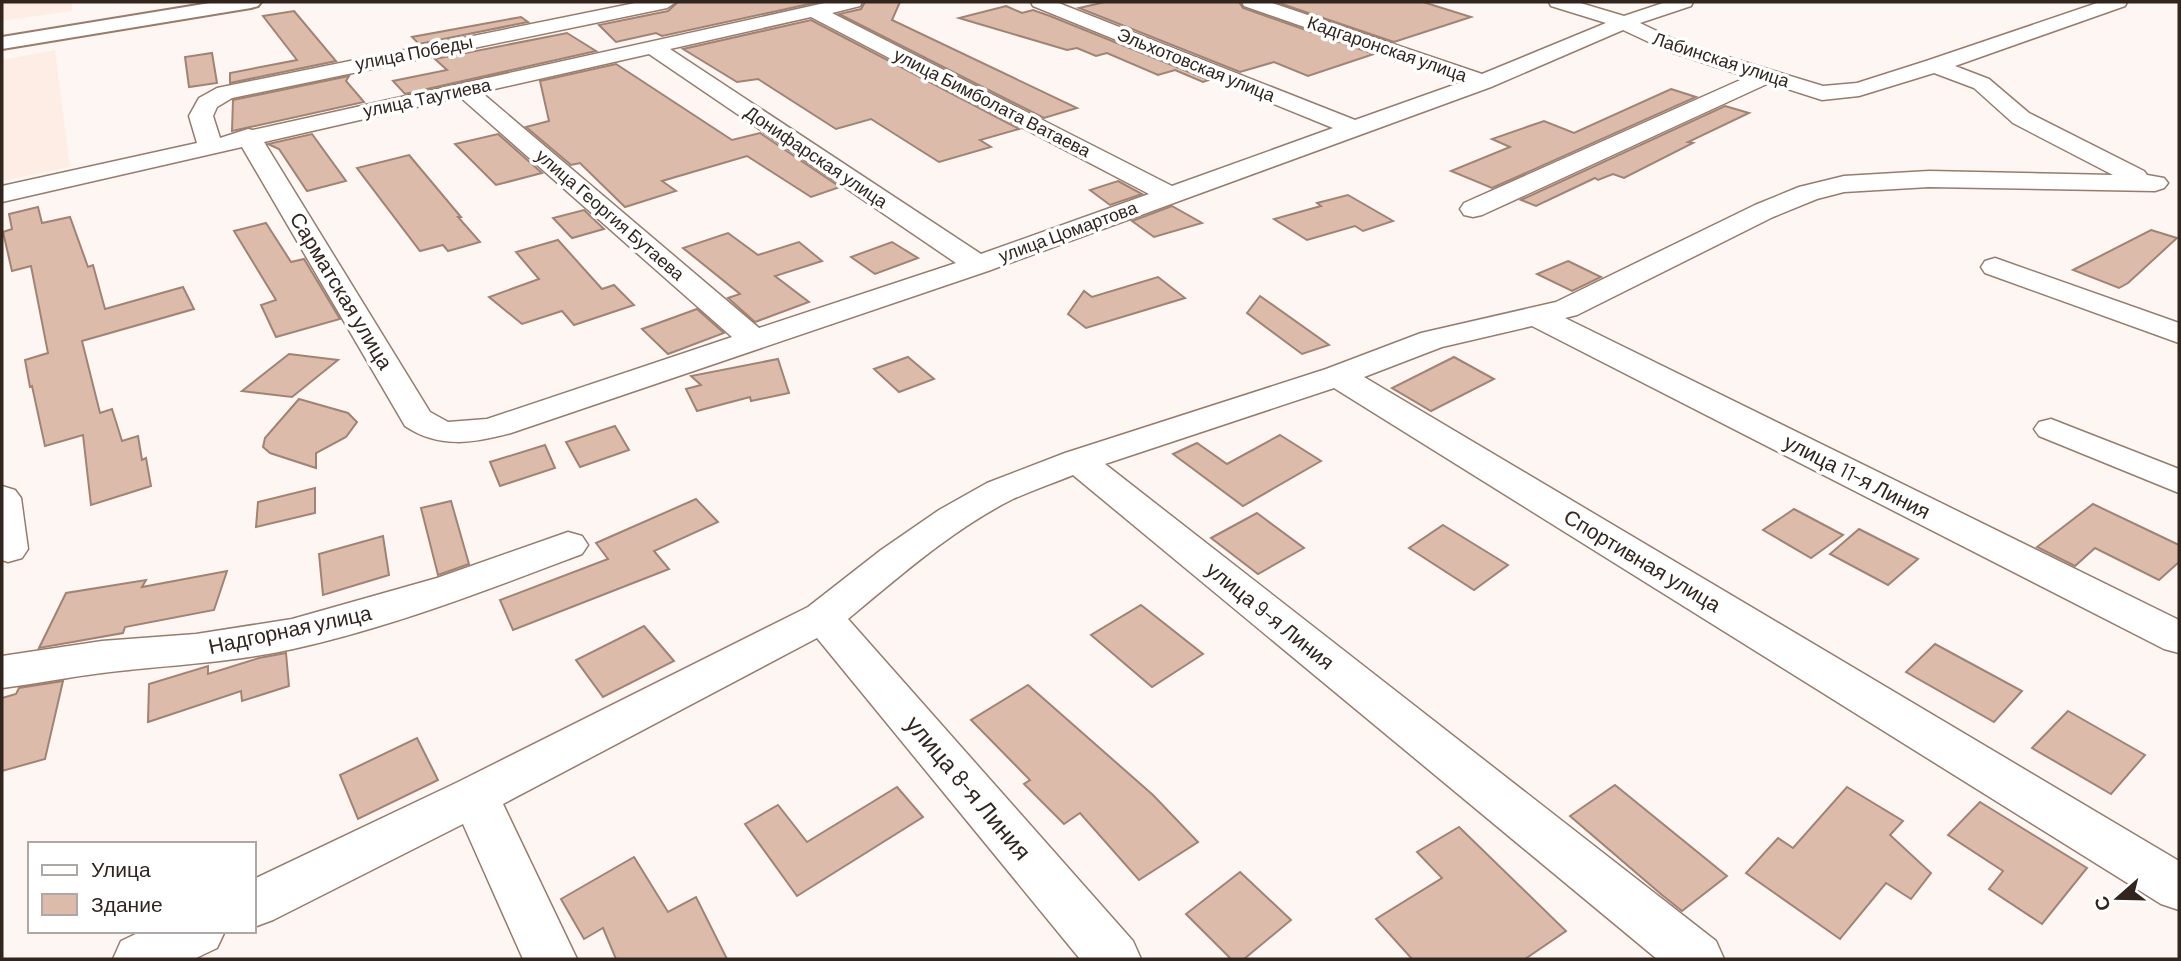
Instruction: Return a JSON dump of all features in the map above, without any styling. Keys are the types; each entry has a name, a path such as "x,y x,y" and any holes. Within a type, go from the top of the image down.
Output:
{"main road":[{"path":"2,35 208,2"},
{"path":"2,43 251,2"}],"street":[{"name":"улица Победы","path":"210,145 201,116 207,103 225,93 667,2"},
{"name":"улица Таутиева","path":"2,194 248,136 853,2"},
{"name":"Эльхотовская улица","path":"1040,2 1353,128"},
{"name":"Кадгаронская улица","path":"1251,2 1483,82"},
{"name":"Лабинская улица","path":"1558,2 1624,22 1654,39 1822,93 1840,93 1934,66 2118,2"},
{"name":"улица Цомартова","path":"444,434 472,433 499,426 978,265 1483,82 1624,22 1684,2"},
{"name":"улица Бимболата Ватаева","path":"814,11 1170,195"},
{"name":"Донифарская улица","path":"654,48 978,265"},
{"path":"1934,66 1988,88 2006,108 2021,118 2121,170 2167,187"},
{"path":"1473,209 1769,75"},
{"name":"улица Георгия Бутаева","path":"465,90 755,341"},
{"name":"Сарматская улица","path":"248,136 417,419 444,434"},
{"path":"256,903 475,796 823,617 895,559 952,519 1000,491 1078,461 1338,376 1432,340 1566,309 1764,211 1808,193 1844,184 1929,178 2167,187"},
{"path":"1995,267 2179,334"},
{"name":"улица 11-я Линия","path":"1535,315 2179,638"},
{"name":"Спортивная улица","path":"1338,376 2179,888"},
{"path":"2051,429 2179,482"},
{"name":"улица 9-я Линия","path":"1078,461 1697,959"},
{"path":"2,498 8,549"},
{"name":"Надгорная улица","path":"2,672 102,657 196,650 292,634 359,617 438,592 568,545"},
{"name":"улица 8-я Линия","path":"823,617 1114,959"},
{"path":"475,796 550,959"},
{"path":"140,959 194,933"}],"shaded area":[{"path":"2,2 72,2 72,11 2,21"},
{"path":"55,50 70,167 2,181 2,60"}],"building":[{"path":"678,2 818,2 662,36 656,33 616,42 599,25 668,11"},
{"path":"865,2 900,2 892,20 1077,108 1044,118 839,14 861,9"},
{"path":"1105,2 1239,2 1243,8 1374,54 1308,76 1274,62 1240,72 1079,8"},
{"path":"1276,2 1423,2 1471,17 1394,42"},
{"path":"1006,6 1022,13 1033,10 1050,16 1209,80 1203,82 1175,70 1158,75 1107,53 1096,56 1077,48 1067,50 959,18"},
{"path":"294,11 336,61 230,83 230,73 297,60 263,16"},
{"path":"521,17 528,22 419,44 412,37"},
{"path":"811,20 1019,129 980,140 991,147 939,162 871,119 836,129 758,79 737,82 683,49"},
{"path":"567,33 596,51 405,94 393,81 447,70 435,59"},
{"path":"212,53 217,83 189,87 185,57"},
{"path":"616,64 732,140 760,133 840,187 811,197 747,156 662,181 676,191 625,207 580,163 571,165 526,127 549,121 540,81"},
{"path":"349,76 346,81 364,102 232,131 233,100"},
{"path":"1671,89 1696,97 1492,188 1451,171 1510,147 1492,139 1544,121 1574,133"},
{"path":"1725,106 1749,113 1688,142 1693,143 1624,178 1613,174 1598,180 1595,178 1536,206 1521,200"},
{"path":"312,134 346,181 307,191 279,149 268,144"},
{"path":"498,134 542,173 496,185 455,144"},
{"path":"409,155 480,242 448,251 443,245 420,251 357,168"},
{"path":"1118,181 1142,194 1110,205 1090,190"},
{"path":"1348,195 1393,221 1363,231 1355,226 1307,240 1274,219 1321,206 1317,203"},
{"path":"1172,206 1202,223 1154,237 1132,221"},
{"path":"38,207 42,223 70,217 88,267 93,265 105,309 183,287 194,309 82,341 100,413 112,409 122,441 138,436 142,460 146,458 151,486 91,505 83,435 45,446 25,360 48,353 31,266 12,271 3,232 12,229 9,214"},
{"path":"584,210 604,229 572,238 553,218"},
{"path":"266,223 291,262 304,259 340,319 276,337 261,305 276,300 234,231"},
{"path":"2151,230 2177,238 2119,288 2073,270"},
{"path":"728,233 758,255 799,242 822,261 775,276 809,302 755,322 728,298 740,294 683,248"},
{"path":"558,240 602,289 614,285 634,305 574,325 562,311 522,324 489,297 539,279 516,252"},
{"path":"892,242 918,258 875,274 851,257"},
{"path":"1568,261 1601,277 1572,291 1537,274"},
{"path":"1158,277 1185,298 1086,328 1068,314 1084,291 1092,297"},
{"path":"1260,296 1329,345 1302,354 1247,313"},
{"path":"697,309 724,333 668,354 642,329"},
{"path":"289,354 338,360 292,397 242,391"},
{"path":"908,357 934,379 899,392 874,369"},
{"path":"1454,357 1494,379 1431,411 1392,388"},
{"path":"778,359 789,393 751,401 750,397 697,411 686,389 701,385 691,376"},
{"path":"299,399 348,413 357,422 346,437 316,453 316,468 270,453 263,447 265,438"},
{"path":"615,426 629,450 580,467 566,442"},
{"path":"1280,435 1321,461 1243,506 1173,454 1197,443 1227,464"},
{"path":"545,445 555,468 500,486 490,462"},
{"path":"315,488 315,513 256,527 258,502"},
{"path":"696,499 718,522 654,551 669,569 513,630 500,600 608,559 596,543"},
{"path":"451,501 469,564 438,575 421,508"},
{"path":"2093,504 2179,545 2179,562 2159,580 2095,548 2075,566 2037,547"},
{"path":"1794,509 1843,535 1811,558 1763,530"},
{"path":"1257,513 1304,548 1258,574 1211,538"},
{"path":"1443,525 1508,565 1474,590 1409,548"},
{"path":"1859,529 1918,559 1888,585 1830,554"},
{"path":"383,536 389,575 323,595 319,554"},
{"path":"227,571 214,610 125,627 123,633 39,648 66,593 146,580 142,587"},
{"path":"1141,605 1203,654 1152,687 1091,635"},
{"path":"644,626 674,661 603,697 576,660"},
{"path":"1935,644 2022,691 1994,722 1906,672"},
{"path":"286,653 289,686 242,701 241,691 148,722 149,684 208,666 208,674 259,658"},
{"path":"63,681 45,759 2,771 2,698 16,694 19,688"},
{"path":"1028,685 1153,795 1198,842 1139,880 1080,813 1064,824 1024,784 1030,780 971,720"},
{"path":"2068,711 2145,755 2111,794 2032,748"},
{"path":"417,738 438,780 358,819 340,775"},
{"path":"1615,785 1727,876 1682,911 1662,895 1570,816"},
{"path":"897,787 923,817 797,896 745,824 778,805 807,842"},
{"path":"1847,787 1903,821 1890,835 1931,873 1911,899 1886,883 1840,939 1746,873 1778,838 1793,848"},
{"path":"1980,802 2087,868 2042,924 1989,889 2003,871 1948,835"},
{"path":"1459,827 1566,931 1525,959 1412,959 1376,919 1442,878 1417,852"},
{"path":"634,857 668,912 696,897 727,959 616,959 603,928 584,939 561,899"},
{"path":"1240,872 1291,920 1244,959 1231,959 1186,914"}]}
